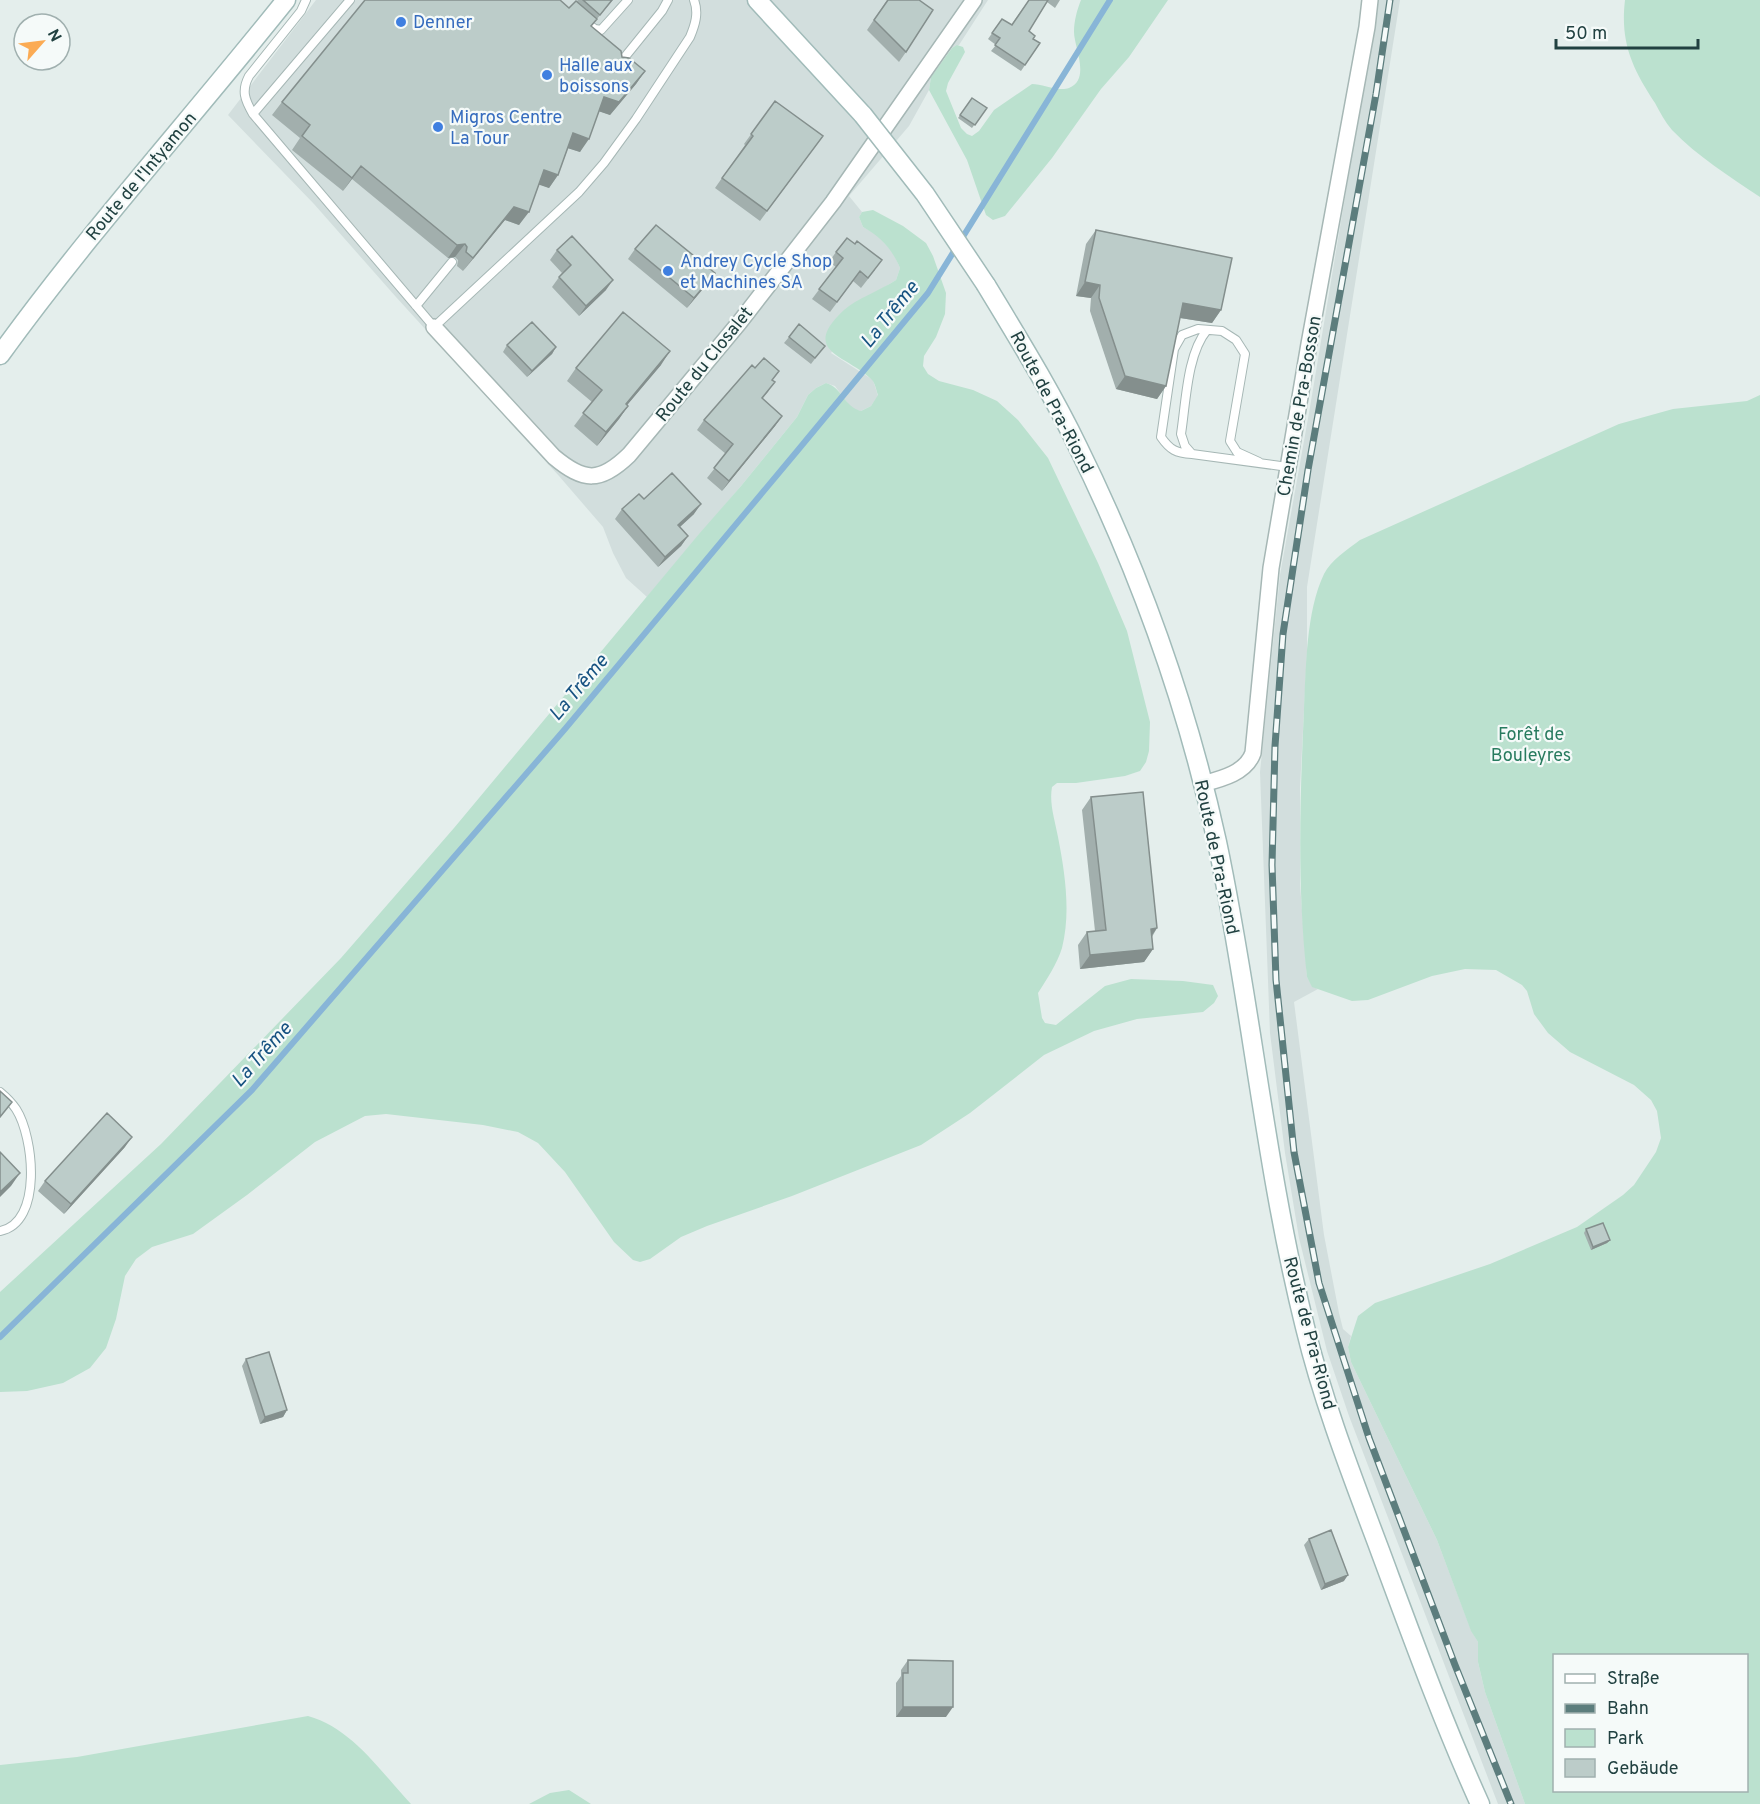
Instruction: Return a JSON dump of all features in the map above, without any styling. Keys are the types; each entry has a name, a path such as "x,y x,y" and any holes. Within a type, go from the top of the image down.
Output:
{"main road":[{"name":"Route de l'Intyamon","path":"0,355 67,264 213,91 286,0"},
{"name":"Route de Pra-Riond","path":"757,0 785,27 863,115 925,194 987,285 1057,405 1126,551 1147,603 1185,717 1203,784 1228,899 1283,1221 1305,1329 1349,1469 1410,1632 1480,1804"}],"street":[{"name":"Route du Closalet","path":"434,327 560,462 587,476 607,473 629,455 739,323 826,212 974,0"},
{"name":"Chemin de Pra-Bosson","path":"1203,784 1241,769 1249,763 1253,753 1272,568 1370,0"}],"lane":[{"path":"306,0 301,11 249,76 243,92 246,102 253,114 434,327 579,192 604,163 690,37 695,25 697,10 694,0"},
{"path":"253,114 350,0"},
{"path":"584,21 595,29 602,30 628,0"},
{"path":"617,66 662,11 668,0"},
{"path":"416,306 452,262"},
{"path":"1258,462 1237,452 1230,441 1245,354 1236,340 1221,331 1197,329 1182,335 1174,349 1161,437 1169,449 1180,454 1288,467"},
{"path":"1192,454 1185,446 1181,434 1194,352 1207,330"},
{"path":"0,1092 16,1109 22,1122 31,1176 29,1200 24,1214 9,1229 0,1231"}],"shaded area":[{"path":"316,0 988,0 959,45 952,48 938,65 931,77 929,90 909,126 849,196 862,212 859,217 863,227 876,234 893,252 900,268 896,280 880,290 831,353 873,380 878,396 871,406 861,411 852,409 835,386 826,383 816,388 808,395 797,417 647,597 626,578 603,527 559,476 314,204 228,115"},
{"path":"1378,0 1400,0 1307,587 1307,651 1300,788 1300,884 1307,977 1312,986 1318,989 1294,1002 1324,1235 1343,1329 1351,1336 1348,1347 1351,1362 1437,1540 1471,1630 1478,1642 1478,1662 1485,1692 1525,1804 1498,1804 1349,1416 1327,1351 1299,1238 1285,1153 1270,1033 1260,772 1280,575"}],"green space":[{"path":"1081,0 1168,0 1129,57 1101,89 1052,158 1005,216 993,220 986,215 967,160 929,90 931,77 952,48 957,45 963,47 965,52 946,91 961,128 972,136 979,131 994,110 1032,84 1060,89 1069,88 1076,84 1079,78 1080,62 1074,32"},
{"path":"1625,0 1760,0 1760,197 1703,157 1667,124 1634,66 1624,29"},
{"path":"873,210 903,226 926,243 946,293 945,314 936,337 924,356 923,366 928,374 939,381 973,390 997,401 1018,420 1048,458 1098,563 1127,631 1150,722 1149,751 1140,771 1125,776 1076,783 1057,783 1052,787 1052,806 1061,851 1067,907 1065,934 1060,954 1038,993 1042,1018 1045,1023 1056,1025 1105,986 1131,979 1183,981 1213,985 1218,996 1214,1003 1203,1012 1137,1019 1094,1031 1044,1055 970,1113 921,1145 792,1196 707,1226 681,1237 650,1259 640,1262 633,1260 614,1242 565,1172 538,1143 518,1132 483,1125 386,1114 365,1116 315,1142 193,1234 152,1247 136,1259 125,1276 116,1319 106,1348 90,1368 63,1383 27,1391 0,1392 0,1292 161,1144 341,958 454,828 741,486 797,417 808,395 826,383 836,388 855,409 861,411 871,406 878,395 874,382 832,351 826,344 826,335 831,324 849,306 896,280 900,268 890,249 881,239 863,227 859,217 862,212"},
{"name":"Forêt de Bouleyres","path":"1760,395 1760,1804 1525,1804 1485,1692 1478,1662 1478,1642 1471,1631 1437,1540 1351,1362 1348,1347 1358,1316 1375,1303 1490,1264 1577,1227 1623,1195 1634,1185 1656,1152 1661,1138 1657,1111 1651,1100 1634,1085 1570,1052 1548,1033 1534,1014 1527,991 1522,985 1496,970 1465,969 1432,976 1368,1000 1352,1001 1312,987 1307,977 1304,944 1300,843 1308,640 1314,605 1324,574 1331,564 1360,540 1619,424 1673,409 1747,401"},
{"path":"308,1716 338,1730 365,1752 411,1804 0,1804 0,1765 77,1757"},
{"path":"569,1790 591,1804 529,1804 550,1793"}],"building":[{"name":"Migros Centre La Tour","path":"365,0 560,0 569,8 576,1 597,19 591,26 621,51 622,57 629,58 645,71 619,102 604,97 589,139 573,133 558,175 544,170 529,212 514,207 473,258 466,252 465,244 457,245 361,166 352,178 302,136 310,125 282,102"},
{"path":"583,0 612,0 600,15"},
{"path":"888,0 919,0 933,10 906,52 874,20"},
{"path":"1029,0 1048,0 1029,31 1035,36 1033,39 1040,43 1025,65 995,45 1000,38 992,33 1002,19 1012,25"},
{"path":"972,98 987,108 975,125 960,115"},
{"path":"775,101 823,136 767,211 722,178"},
{"name":"Andrey Cycle Shop et Machines SA","path":"656,225 715,273 694,298 635,249"},
{"path":"1096,230 1232,258 1221,310 1183,303 1166,386 1125,376 1099,298 1100,285 1085,282"},
{"path":"572,236 613,280 586,306 559,277 571,265 557,250"},
{"path":"847,238 855,244 857,241 882,260 868,278 860,271 837,302 819,289 843,258 836,252"},
{"path":"623,312 670,351 606,432 583,413 602,390 576,368"},
{"path":"532,322 556,347 532,371 507,345"},
{"path":"799,324 825,346 815,358 789,337"},
{"path":"764,358 779,371 772,380 775,382 762,398 782,416 729,481 714,468 733,444 704,420 752,365 755,368"},
{"path":"672,473 701,504 678,525 688,536 665,557 622,509 639,494 644,499"},
{"path":"1143,792 1157,928 1151,929 1153,949 1090,955 1087,932 1106,930 1091,797"},
{"path":"0,1091 12,1102 0,1117"},
{"path":"107,1113 132,1137 71,1204 45,1181"},
{"path":"0,1152 20,1173 0,1192"},
{"path":"1603,1223 1610,1240 1593,1247 1586,1229"},
{"path":"269,1352 287,1410 265,1417 246,1359"},
{"path":"1331,1530 1348,1575 1325,1584 1309,1539"},
{"path":"908,1660 953,1661 953,1707 903,1707 903,1673 908,1673"}],"waterway":[{"name":"La Trême","path":"0,1337 252,1090 565,729 798,450 928,293 1110,0"}],"railway":[{"path":"1390,0 1376,94 1308,470 1283,634 1275,746 1272,865 1276,980 1294,1152 1319,1283 1369,1438 1455,1665 1511,1804"}],"place":[{"name":"Denner","path":"401,22"},
{"name":"Halle aux boissons","path":"547,75"},
{"name":"Migros Centre La Tour","path":"438,127"},
{"name":"Andrey Cycle Shop et Machines SA","path":"668,271"}]}
